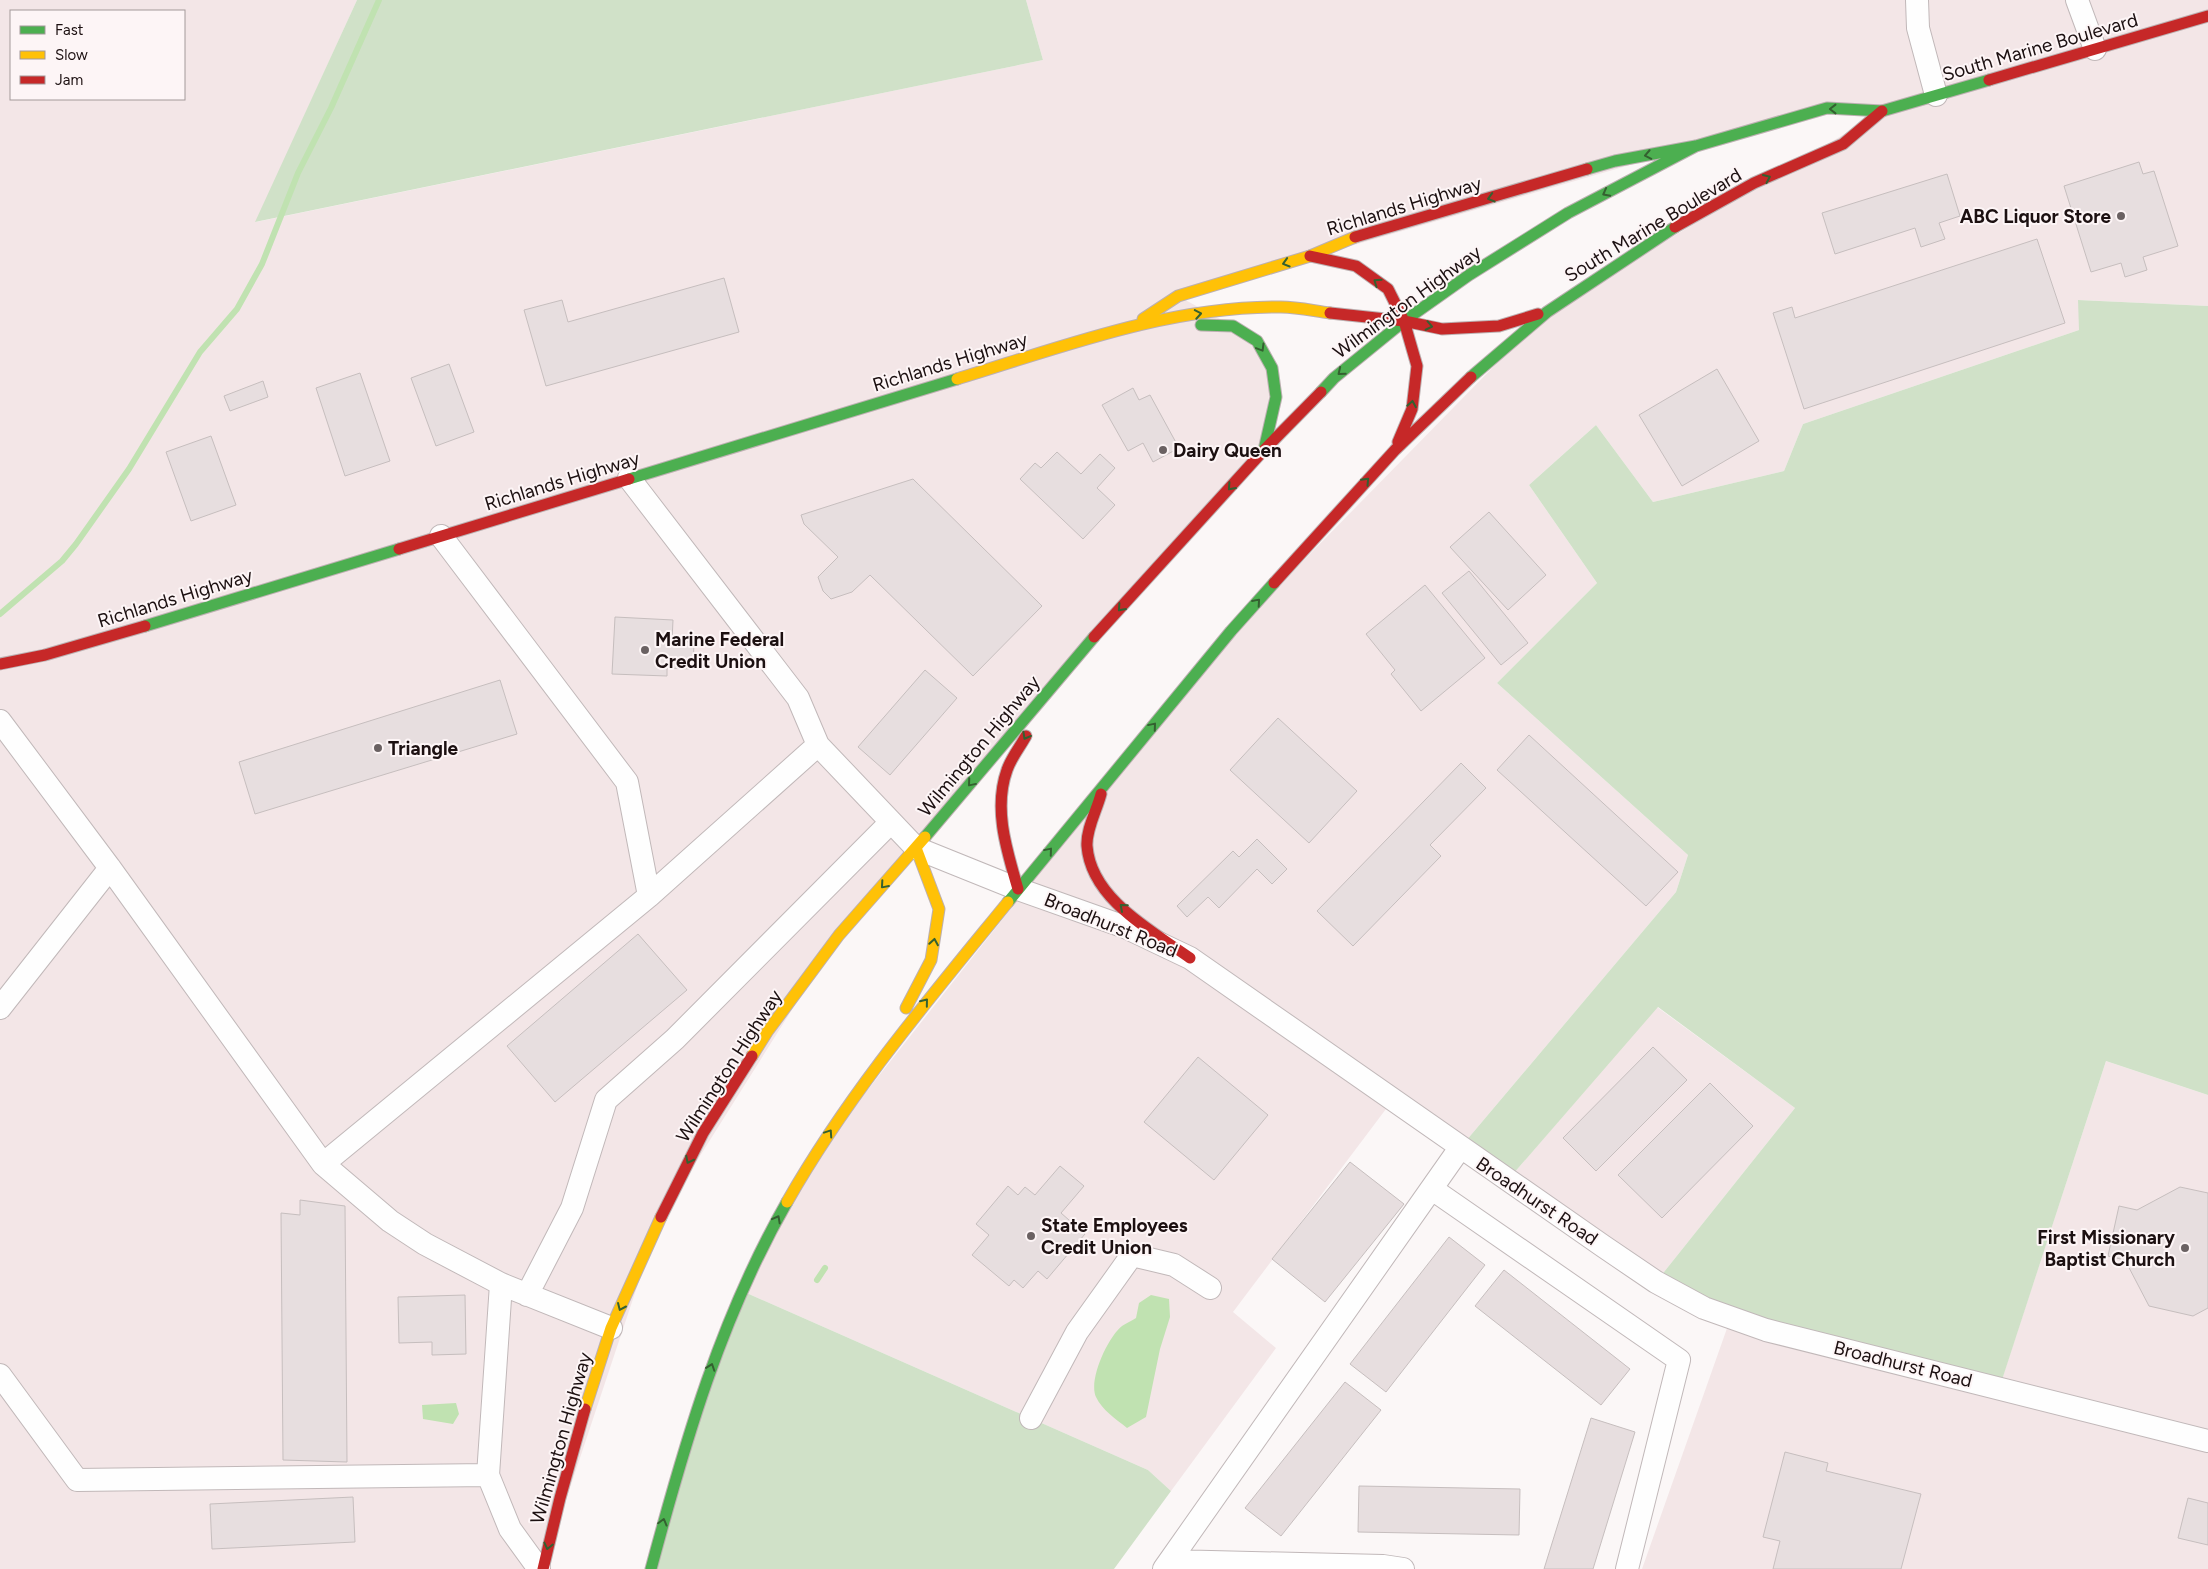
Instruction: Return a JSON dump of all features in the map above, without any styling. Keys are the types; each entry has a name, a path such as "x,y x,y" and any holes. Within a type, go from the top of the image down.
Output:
{"main road":[{"name":"South Marine Boulevard","path":"1696,146 1827,108 1882,111 2208,16"},
{"name":"South Marine Boulevard","path":"1547,312 1675,227 1754,183 1843,144 1882,111"},
{"name":"Richlands Highway","path":"1133,325 1178,296 1310,256 1345,240 1615,161 1696,146"},
{"name":"Wilmington Highway","path":"543,1569 578,1431 611,1328 659,1221 708,1125 768,1032 839,935 916,848 1059,678 1263,451 1334,378 1404,321 1470,275 1568,213 1696,146"},
{"path":"1310,256 1356,266 1388,289 1404,321 1417,366 1412,409 1395,450"},
{"name":"Richlands Highway","path":"0,664 45,655 132,630 1133,325 1215,311 1282,307 1404,321 1442,329 1499,326 1547,312"},
{"path":"651,1569 688,1434 716,1353 758,1256 802,1174 876,1065 1104,785 1238,624 1309,543 1395,450 1473,375 1547,312"},
{"path":"1133,325 1233,326 1256,341 1272,368 1276,397 1263,451"},
{"path":"1018,889 1006,849 1000,809 1006,772 1059,678"},
{"path":"1104,785 1087,845 1095,876 1120,906 1190,958"},
{"path":"876,1065 931,960 939,909 916,848"}],"street":[{"path":"1917,0 1918,28 1936,95"},
{"path":"2077,0 2095,49"},
{"path":"629,478 798,698 818,745 916,848"},
{"path":"441,536 627,782 649,896"},
{"path":"0,722 110,868 322,1164 390,1221 425,1244 527,1296 611,1328"},
{"path":"322,1164 649,896 818,745"},
{"path":"527,1296 572,1208 606,1100 675,1039 891,822"},
{"name":"Broadhurst Road","path":"916,848 1018,889 1125,927 1190,958 1460,1148 1656,1282 1704,1308 1766,1330 2208,1441"},
{"path":"0,1008 110,868"},
{"path":"1167,1565 1460,1148"},
{"path":"1432,1189 1679,1360 1627,1569"},
{"path":"1030,1418 1077,1332 1132,1255 1174,1265 1210,1288"},
{"path":"501,1284 488,1476 510,1529 539,1569"},
{"path":"0,1375 77,1480 488,1476"},
{"path":"1167,1565 1390,1568"}],"shaded area":[{"path":"0,0 357,0 256,222 1043,60 1026,0 2208,0 2208,306 2079,300 2079,330 1803,424 1784,471 1653,502 1596,425 1529,485 1597,583 1497,683 1688,855 1676,892 1460,1148 1392,1101 1233,1312 1276,1348 1171,1491 1148,1470 742,1291 802,1173 1213,653 1547,312 1881,112 1827,108 1178,296 1233,326 1272,368 1263,451 839,935 659,1221 543,1569 0,1569"},
{"path":"357,0 1026,0 1043,60 255,222"},
{"path":"2078,300 2208,306 2208,1095 2106,1061 1999,1389 1762,1328 1656,1282 1795,1108 1658,1007 1507,1181 1460,1148 1676,892 1688,855 1497,683 1597,583 1529,485 1596,425 1653,502 1784,471 1803,424 2079,330"},
{"path":"1657,1007 1795,1108 1656,1282 1507,1181"},
{"path":"2106,1061 2208,1095 2208,1569 1642,1569 1731,1317 1999,1388"},
{"path":"742,1291 1148,1470 1171,1491 1114,1569 651,1569"},
{"path":"1151,1295 1169,1299 1170,1317 1160,1349 1146,1417 1127,1428 1099,1402 1094,1390 1095,1380 1101,1359 1111,1339 1122,1326 1136,1318 1139,1303"},
{"path":"456,1403 459,1414 453,1424 423,1419 422,1405"}],"building":[{"name":"ABC Liquor Store","path":"2139,162 2143,174 2154,171 2178,246 2143,257 2147,270 2125,277 2121,263 2091,272 2064,186"},
{"path":"1947,174 1960,216 1939,223 1945,239 1921,247 1915,228 1835,254 1822,213"},
{"path":"2037,239 2065,323 1804,409 1773,313 1792,307 1795,318"},
{"path":"724,278 739,332 546,386 524,310 562,300 568,322"},
{"path":"449,364 474,432 436,446 411,378"},
{"path":"1717,369 1759,441 1682,486 1639,415"},
{"path":"360,373 390,461 345,476 316,388"},
{"path":"263,381 268,397 230,411 224,396"},
{"path":"1133,388 1139,400 1150,395 1179,448 1153,462 1143,443 1128,451 1102,405"},
{"path":"211,436 236,505 191,521 166,452"},
{"path":"1057,452 1081,474 1100,454 1115,468 1097,488 1115,505 1083,539 1020,479 1035,463 1041,468"},
{"path":"913,479 1042,606 973,676 870,575 852,592 831,599 823,591 818,577 838,557 804,524 801,515"},
{"path":"1489,512 1546,575 1508,610 1450,547"},
{"path":"1469,571 1528,643 1501,665 1442,593"},
{"path":"1425,585 1485,658 1421,711 1391,674 1395,670 1366,634"},
{"path":"615,617 673,620 672,641 694,642 693,669 667,668 667,676 612,674"},
{"path":"925,670 957,698 890,775 858,747"},
{"name":"Triangle","path":"500,680 517,734 255,814 239,762"},
{"path":"1278,718 1357,791 1309,843 1230,770"},
{"path":"1529,735 1678,872 1646,906 1497,770"},
{"path":"1461,763 1486,788 1430,845 1441,856 1353,946 1317,911"},
{"path":"1257,839 1287,869 1272,884 1257,869 1219,908 1208,897 1187,917 1177,906 1233,851 1239,857"},
{"path":"638,934 687,990 555,1102 507,1046"},
{"path":"1653,1047 1687,1080 1596,1171 1563,1138"},
{"path":"1198,1057 1268,1115 1214,1180 1144,1122"},
{"path":"1710,1083 1753,1126 1662,1218 1618,1175"},
{"path":"1350,1162 1404,1204 1325,1302 1272,1259"},
{"path":"1060,1166 1084,1186 1061,1213 1085,1234 1047,1279 1038,1271 1023,1288 1014,1280 1009,1286 972,1255 989,1235 976,1224 1008,1186 1018,1195 1025,1187 1035,1195"},
{"path":"2180,1187 2208,1193 2208,1308 2193,1316 2149,1306 2125,1260 2108,1256 2119,1206 2137,1210"},
{"path":"300,1200 345,1206 347,1462 283,1460 281,1213 300,1215"},
{"path":"1449,1237 1485,1265 1386,1392 1350,1364"},
{"path":"1504,1270 1630,1369 1601,1405 1475,1306"},
{"path":"465,1295 466,1354 432,1355 432,1342 399,1343 398,1297"},
{"path":"1345,1382 1381,1410 1281,1536 1245,1508"},
{"path":"1591,1418 1635,1432 1593,1569 1544,1569"},
{"path":"1785,1452 1828,1463 1826,1471 1921,1494 1901,1569 1773,1569 1780,1541 1763,1537"},
{"path":"1359,1486 1520,1489 1519,1535 1358,1532"},
{"path":"353,1497 355,1542 212,1549 210,1504"},
{"path":"2188,1498 2208,1503 2208,1545 2178,1538"}],"waterway":[{"path":"0,614 62,561 76,544 129,469 200,352 237,309 262,264 298,173 331,108 379,0"},
{"path":"817,1280 825,1268"}],"traffic: fast":[{"path":"1587,169 1615,161 1696,146 1827,108 1882,111 1989,80"},
{"path":"1321,392 1334,378 1404,321 1469,275 1568,213 1696,146"},
{"path":"1471,377 1547,312 1675,227"},
{"path":"1201,325 1233,326 1257,341 1272,368 1276,397 1264,450"},
{"path":"629,479 957,379"},
{"path":"145,626 399,549"},
{"path":"1008,902 1231,631 1274,583"},
{"path":"925,837 1094,637"},
{"path":"651,1569 677,1474 724,1335 743,1290 787,1202"}],"traffic: slow":[{"path":"1143,319 1178,296 1310,256 1355,237"},
{"path":"957,379 1116,331 1198,313 1239,308 1281,307 1330,313"},
{"path":"752,1056 767,1032 839,935 925,837"},
{"path":"906,1008 931,960 939,909 916,848"},
{"path":"787,1202 811,1162 863,1085 1008,902"},
{"path":"585,1409 611,1328 661,1217"}],"traffic: jam":[{"path":"1989,80 2208,16"},
{"path":"1675,227 1754,183 1843,144 1882,111"},
{"path":"1355,237 1587,169"},
{"path":"1310,256 1356,266 1388,289 1404,321 1417,366 1412,409 1398,442"},
{"path":"1330,313 1404,321 1442,329 1499,326 1538,314"},
{"path":"1274,583 1395,450 1471,377"},
{"path":"1094,637 1263,451 1321,392"},
{"path":"399,549 629,479"},
{"path":"0,664 45,655 145,626"},
{"path":"1018,889 1003,830 1001,800 1007,770 1026,736"},
{"path":"1101,794 1087,840 1091,865 1099,882 1111,898 1126,912 1190,958"},
{"path":"661,1217 703,1133 752,1056"},
{"path":"543,1569 560,1498 585,1409"}],"place":[{"name":"ABC Liquor Store","path":"2121,216"},
{"name":"Dairy Queen","path":"1163,450"},
{"name":"Marine Federal Credit Union","path":"645,650"},
{"name":"Triangle","path":"378,748"},
{"name":"State Employees Credit Union","path":"1031,1236"},
{"name":"First Missionary Baptist Church","path":"2185,1248"}]}
